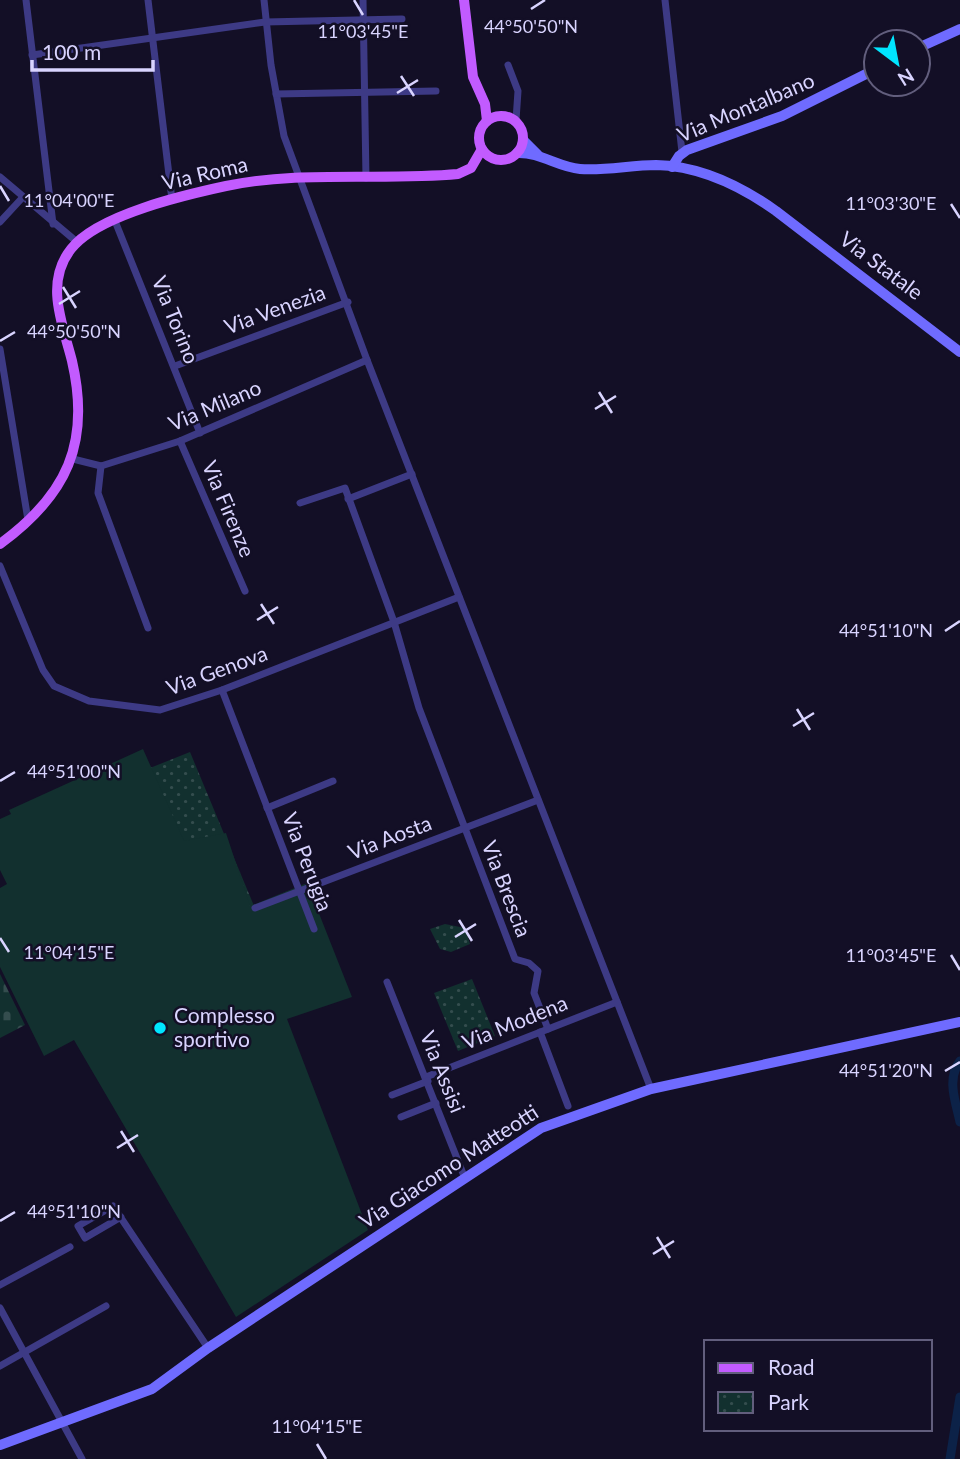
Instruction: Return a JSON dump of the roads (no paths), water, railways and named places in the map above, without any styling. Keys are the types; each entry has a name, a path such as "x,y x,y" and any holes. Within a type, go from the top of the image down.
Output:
{"main road":[{"path":"464,0 473,77 485,104 487,121 479,134 482,149 494,159 509,158 517,153 523,140 516,120 501,116 485,104"},
{"path":"487,121 501,116"},
{"path":"474,164 482,149"},
{"name":"Via Roma","path":"77,242 115,221 172,200 250,182 456,175 474,164 494,159"},
{"path":"0,544 28,520 51,494 73,459 78,437 77,390 56,296 63,263 77,242"}],"street":[{"path":"26,0 52,224"},
{"path":"148,0 172,200"},
{"path":"264,0 265,22 284,135 348,302 367,360 651,1089"},
{"path":"363,0 366,178"},
{"path":"665,0 682,152"},
{"path":"32,55 265,22 402,19"},
{"path":"932,42 960,29"},
{"path":"508,65 517,91 516,120"},
{"name":"Via Montalbano","path":"672,167 682,152 789,113 862,76"},
{"path":"276,94 436,91"},
{"path":"523,140 538,156"},
{"name":"Via Statale","path":"517,153 538,156 581,169 672,167 717,177 761,200 960,352"},
{"path":"0,177 52,224 77,242"},
{"path":"0,222 23,197"},
{"name":"Via Torino","path":"115,221 200,433"},
{"name":"Via Venezia","path":"175,366 348,302"},
{"path":"0,349 28,520"},
{"name":"Via Milano","path":"101,466 180,441 367,360"},
{"name":"Via Firenze","path":"180,441 245,591"},
{"path":"73,459 101,466 98,493 148,628"},
{"path":"348,499 412,474"},
{"path":"300,503 345,488 394,622 419,708 464,829"},
{"name":"Via Genova","path":"0,566 43,670 54,686 89,701 160,710 222,690 459,597"},
{"name":"Via Perugia","path":"222,690 314,929"},
{"name":"Via Perugia","path":"267,808 334,781"},
{"name":"Via Aosta","path":"255,908 538,800"},
{"name":"Via Brescia","path":"464,829 515,959 529,963 538,971 534,993 544,1031"},
{"name":"Via Assisi","path":"387,982 464,1176"},
{"name":"Via Modena","path":"392,1095 617,1002"},
{"name":"Via Giacomo Matteotti","path":"0,1445 152,1388 464,1176 541,1128 651,1089 960,1022"},
{"path":"544,1031 568,1105"},
{"path":"401,1117 436,1103"},
{"path":"121,1217 85,1238 78,1226 113,1206 121,1217 208,1348"},
{"path":"0,1284 70,1247"},
{"path":"0,1366 106,1306"},
{"path":"0,1308 82,1459"}],"waterway":[{"path":"960,1061 953,1083 960,1122"},
{"path":"950,1459 960,1397"}],"place":[{"name":"Complesso sportivo","path":"160,1028"}]}
